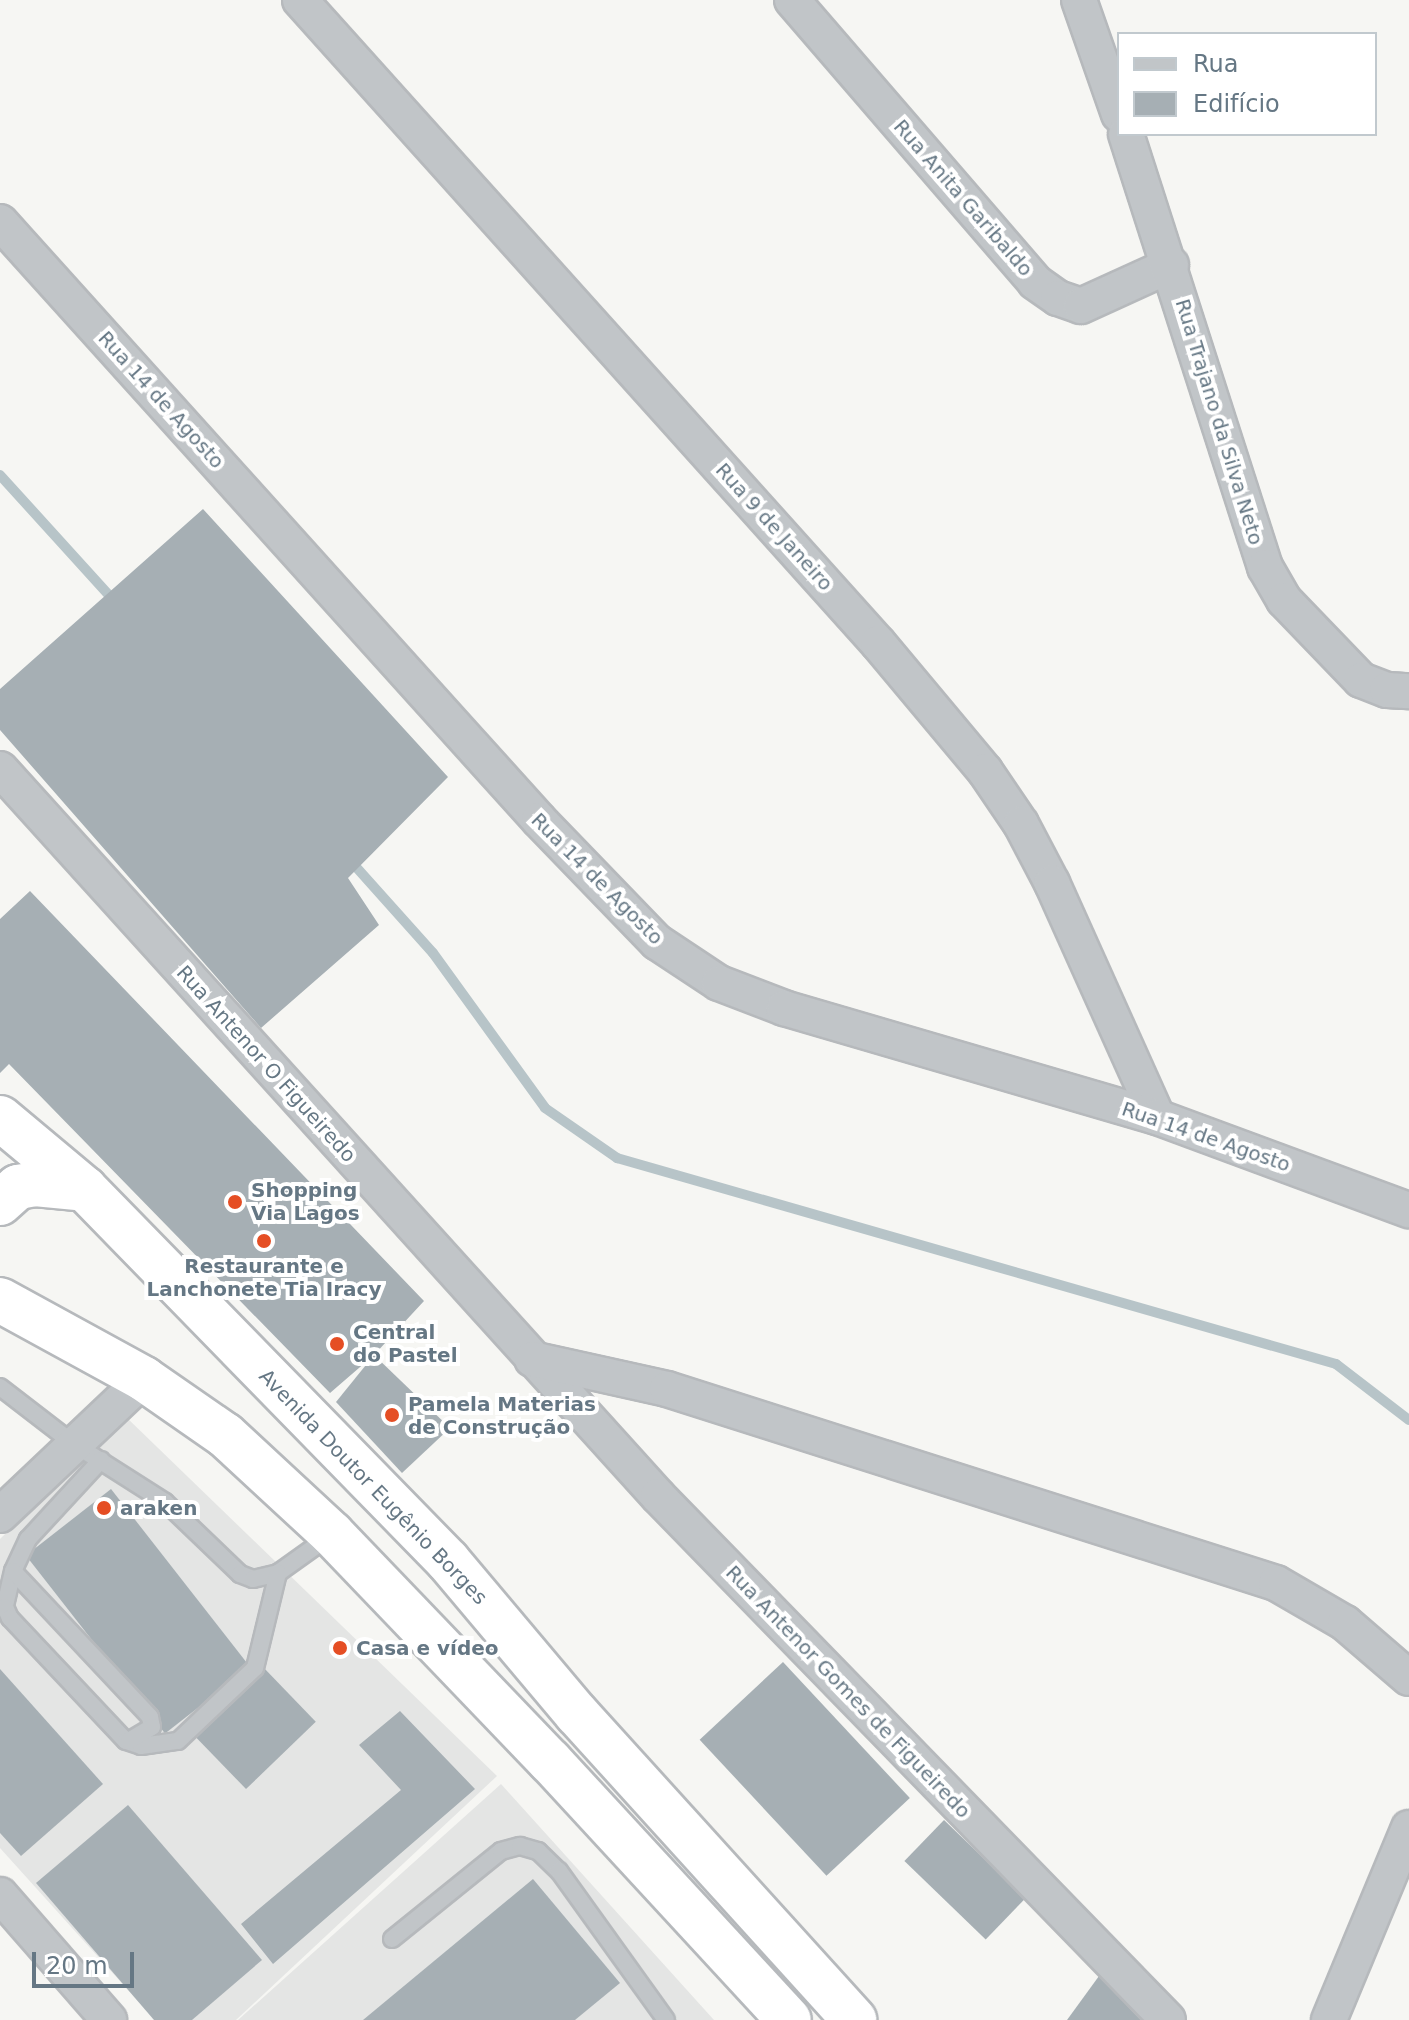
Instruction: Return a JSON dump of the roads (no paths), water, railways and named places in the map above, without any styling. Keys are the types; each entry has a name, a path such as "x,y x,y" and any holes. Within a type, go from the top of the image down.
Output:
{"highway":[{"name":"Avenida Doutor Eugênio Borges","path":"0,1118 85,1189 448,1561 577,1714 854,2020"},
{"path":"0,1203 18,1187 35,1184 85,1189"},
{"path":"0,1300 144,1379 225,1435 332,1534 789,2020"}],"street":[{"name":"Rua 9 de Janeiro","path":"300,0 878,643 985,771 1021,824 1052,883 1157,1117"},
{"name":"Rua Anita Garibaldo","path":"792,0 1035,282 1058,298 1081,306 1171,265"},
{"path":"1079,0 1117,108"},
{"name":"Rua Trajano da Silva Neto","path":"1127,136 1171,265 1235,484 1277,589 1361,680 1387,690 1409,691"},
{"name":"Rua 14 de Agosto","path":"0,222 528,808 657,942 719,983 784,1008 1157,1117 1409,1210"},
{"name":"Rua Antenor O Figueiredo","path":"0,769 532,1359"},
{"path":"532,1359 667,1389 1276,1583 1345,1623 1409,1678"},
{"name":"Rua Antenor Gomes de Figueiredo","path":"532,1359 658,1496 1168,2020"},
{"path":"0,1515 88,1452 144,1379"},
{"path":"1329,2020 1409,1828"},
{"path":"0,1895 109,2020"}],"lane":[{"path":"0,1387 88,1452 165,1502 240,1574 253,1579 278,1573 332,1534"},
{"path":"88,1452 28,1539 5,1595 10,1618 126,1741 141,1746 178,1741 255,1668 278,1573"},
{"path":"13,1571 150,1717 152,1727 144,1736 126,1741"},
{"path":"392,1939 501,1851 520,1846 538,1851 559,1871 666,2020"}],"waterway":[{"path":"0,475 117,604"},
{"path":"348,858 433,953 545,1108 617,1158 1336,1364 1409,1420"}],"place":[{"name":"Shopping Via Lagos","path":"235,1202"},
{"name":"Restaurante e Lanchonete Tia Iracy","path":"264,1241"},
{"name":"Central do Pastel","path":"337,1344"},
{"name":"Pamela Materias de Construção","path":"392,1415"},
{"name":"araken","path":"104,1508"},
{"name":"Casa e vídeo","path":"340,1648"}]}
